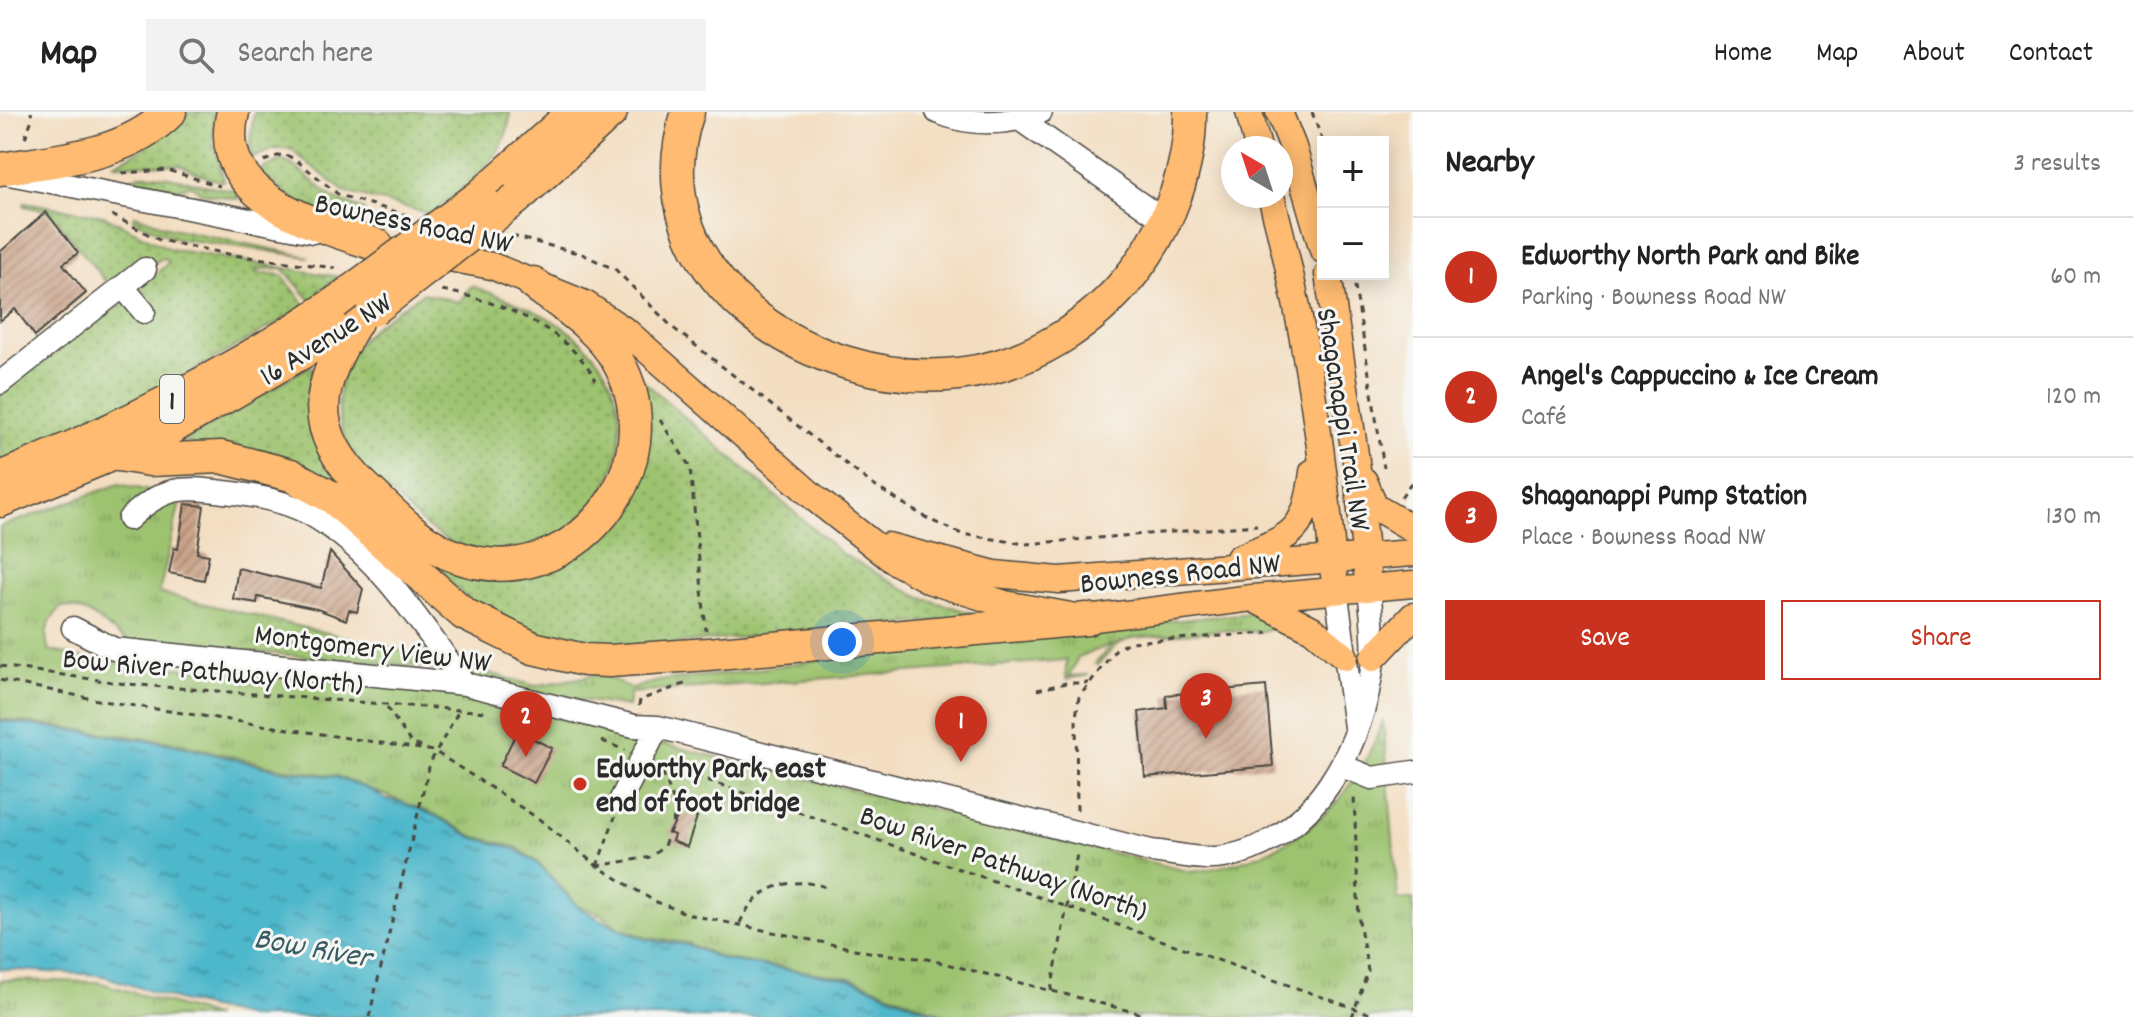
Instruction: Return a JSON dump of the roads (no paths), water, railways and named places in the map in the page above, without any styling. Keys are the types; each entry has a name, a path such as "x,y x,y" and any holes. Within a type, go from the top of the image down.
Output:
{"highway":[{"path":"0,170 118,147 149,130 170,112"},
{"path":"233,112 231,147 254,189 290,214 377,245"},
{"path":"522,159 533,134 532,112"},
{"name":"16 Avenue NW","path":"0,478 155,408 249,357 355,312 574,112"},
{"name":"16 Avenue NW","path":"0,501 118,455 229,398 516,199 611,112"},
{"path":"688,112 678,155 678,183 684,212 697,247 713,274 738,302 789,340 812,352 867,370 916,376 961,374 1024,357 1050,345 1103,306 1127,281 1165,221 1186,156 1190,112"},
{"path":"355,312 331,363 324,390 325,426 343,465 408,528 441,551 499,565 537,560 573,543 612,504 628,471 634,418 626,380 609,348 584,322 533,283"},
{"path":"118,455 150,460 221,457 291,475 333,498 464,614 533,648 584,660 680,656 1087,619"}],"main road":[{"path":"1249,112 1255,136"},
{"path":"1279,112 1293,147 1317,229"},
{"name":"Shaganappi Trail NW","path":"1274,208 1284,245 1318,437 1336,589"},
{"name":"Bowness Road NW","path":"377,245 492,266 585,304 627,332 817,500 893,560 931,581 1005,604 1087,619 1252,598 1413,584"},
{"name":"Shaganappi Trail NW","path":"1329,280 1356,461 1369,588"},
{"path":"1218,566 1288,537 1297,527 1309,507 1318,437"},
{"path":"1356,461 1375,507 1413,529"},
{"name":"Bowness Road NW","path":"873,542 995,574 1059,580 1413,553"},
{"path":"1252,598 1312,629 1345,657"},
{"path":"1373,658 1413,616"}],"street":[{"path":"937,112 982,122 1019,119 1041,112"},
{"path":"1019,119 1165,221"},
{"name":"Bowness Road NW","path":"0,170 377,245"},
{"path":"0,383 145,269"},
{"path":"123,287 144,312"},
{"path":"129,519 151,497 190,487 255,495 312,515 356,548 401,596 465,684"},
{"name":"Montgomery View NW","path":"1355,727 1367,698 1373,658 1369,588"},
{"name":"Montgomery View NW","path":"73,628 114,649 465,684 634,726 658,727 1151,851 1222,858 1273,841 1315,806 1350,770 1355,727 1336,589"},
{"path":"621,799 658,727"},
{"path":"1350,770 1372,778 1413,772"}],"water":[{"name":"Bow River","path":"0,721 172,744 279,770 336,777 371,790 387,800 402,802 435,816 472,837 515,849 538,864 578,907 647,940 688,945 724,960 850,979 946,1017 249,1017 184,1002 100,975 0,969"}],"place":[{"name":"Shaganappi Pump Station","path":"1206,739"},
{"name":"Angel's Cappuccino & Ice Cream","path":"526,757"},
{"name":"Edworthy North Park and Bike","path":"961,762"},
{"name":"Edworthy Park, east end of foot bridge","path":"580,784"}]}
